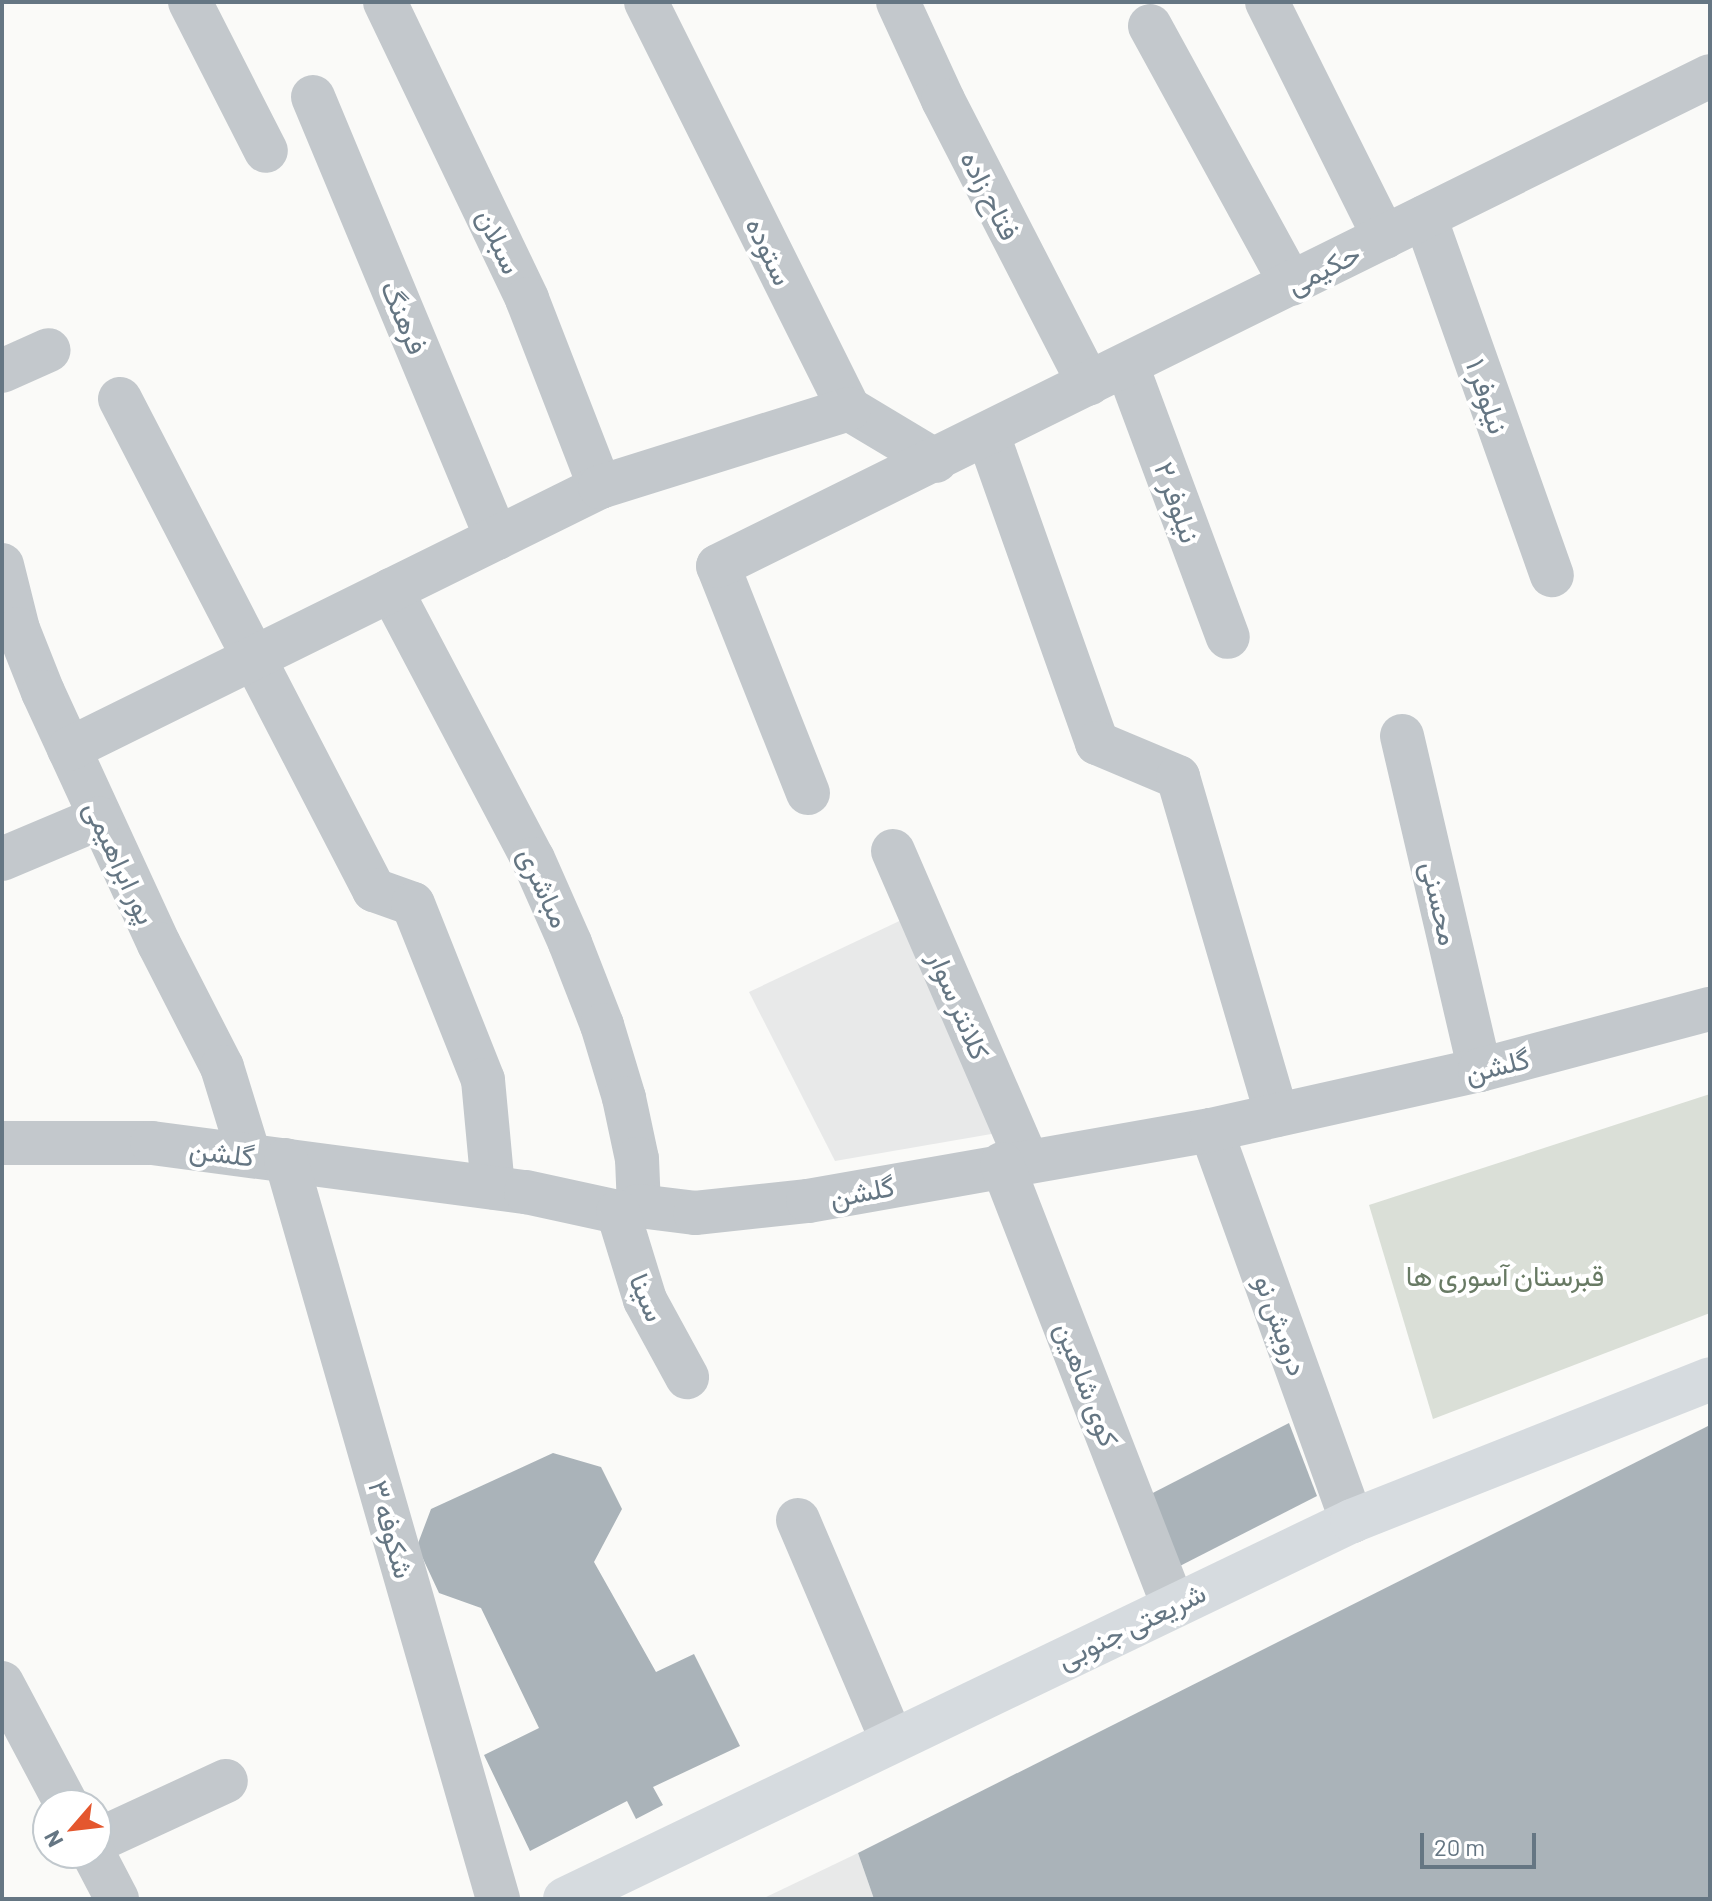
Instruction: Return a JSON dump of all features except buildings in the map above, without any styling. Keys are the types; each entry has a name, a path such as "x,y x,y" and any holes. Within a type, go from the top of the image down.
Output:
{"main road":[{"name":"شریعتی جنوبی","path":"565,1899 1173,1604 1352,1521 1710,1379"}],"street":[{"path":"190,2 266,151"},
{"name":"سبلان","path":"385,2 527,299 600,487"},
{"name":"ستوده","path":"646,2 849,409"},
{"name":"فتاح زاده","path":"898,2 949,113 1108,375"},
{"path":"1267,2 1384,237"},
{"path":"1150,26 1291,284"},
{"name":"حکیمی","path":"808,793 718,566 936,461 1710,76"},
{"name":"فرهنگ","path":"313,97 497,538"},
{"name":"نیلوفر ۱","path":"1425,217 1552,575"},
{"path":"2,371 49,350"},
{"name":"نیلوفر ۲","path":"1108,375 1228,637"},
{"path":"120,399 374,890 413,904 483,1080 493,1188"},
{"path":"69,749 600,487 849,409 936,461"},
{"path":"988,435 1097,743 1178,777 1277,1115"},
{"name":"پور ابراهیمی","path":"2,565 18,629 99,818 268,1157"},
{"name":"مباشری","path":"391,590 533,859 602,1025 624,1098 637,1159 629,1209"},
{"name":"محسنی","path":"1402,736 1480,1070"},
{"path":"2,859 99,818"},
{"name":"کلانتر سوار","path":"893,851 1014,1162"},
{"name":"گلشن","path":"2,1143 152,1143 629,1209 695,1213 808,1201 1014,1162 1211,1130 1480,1070 1710,1009"},
{"name":"درویش نو","path":"1211,1130 1352,1521"},
{"name":"شکوفه ۳","path":"268,1157 498,1899"},
{"name":"کوی شاهین","path":"1014,1162 1173,1604"},
{"name":"سینا","path":"629,1209 645,1300 687,1377"},
{"path":"798,1520 892,1740"},
{"path":"2,1683 58,1789"},
{"path":"112,1834 226,1781"},
{"path":"101,1869 117,1899"}],"shaded area":[{"path":"910,916 1003,1132 835,1161 749,992"},
{"path":"858,1853 874,1899 762,1899"}],"green space":[{"name":"قبرستان آسوری ها","path":"1710,1094 1710,1313 1433,1419 1369,1205"}]}
